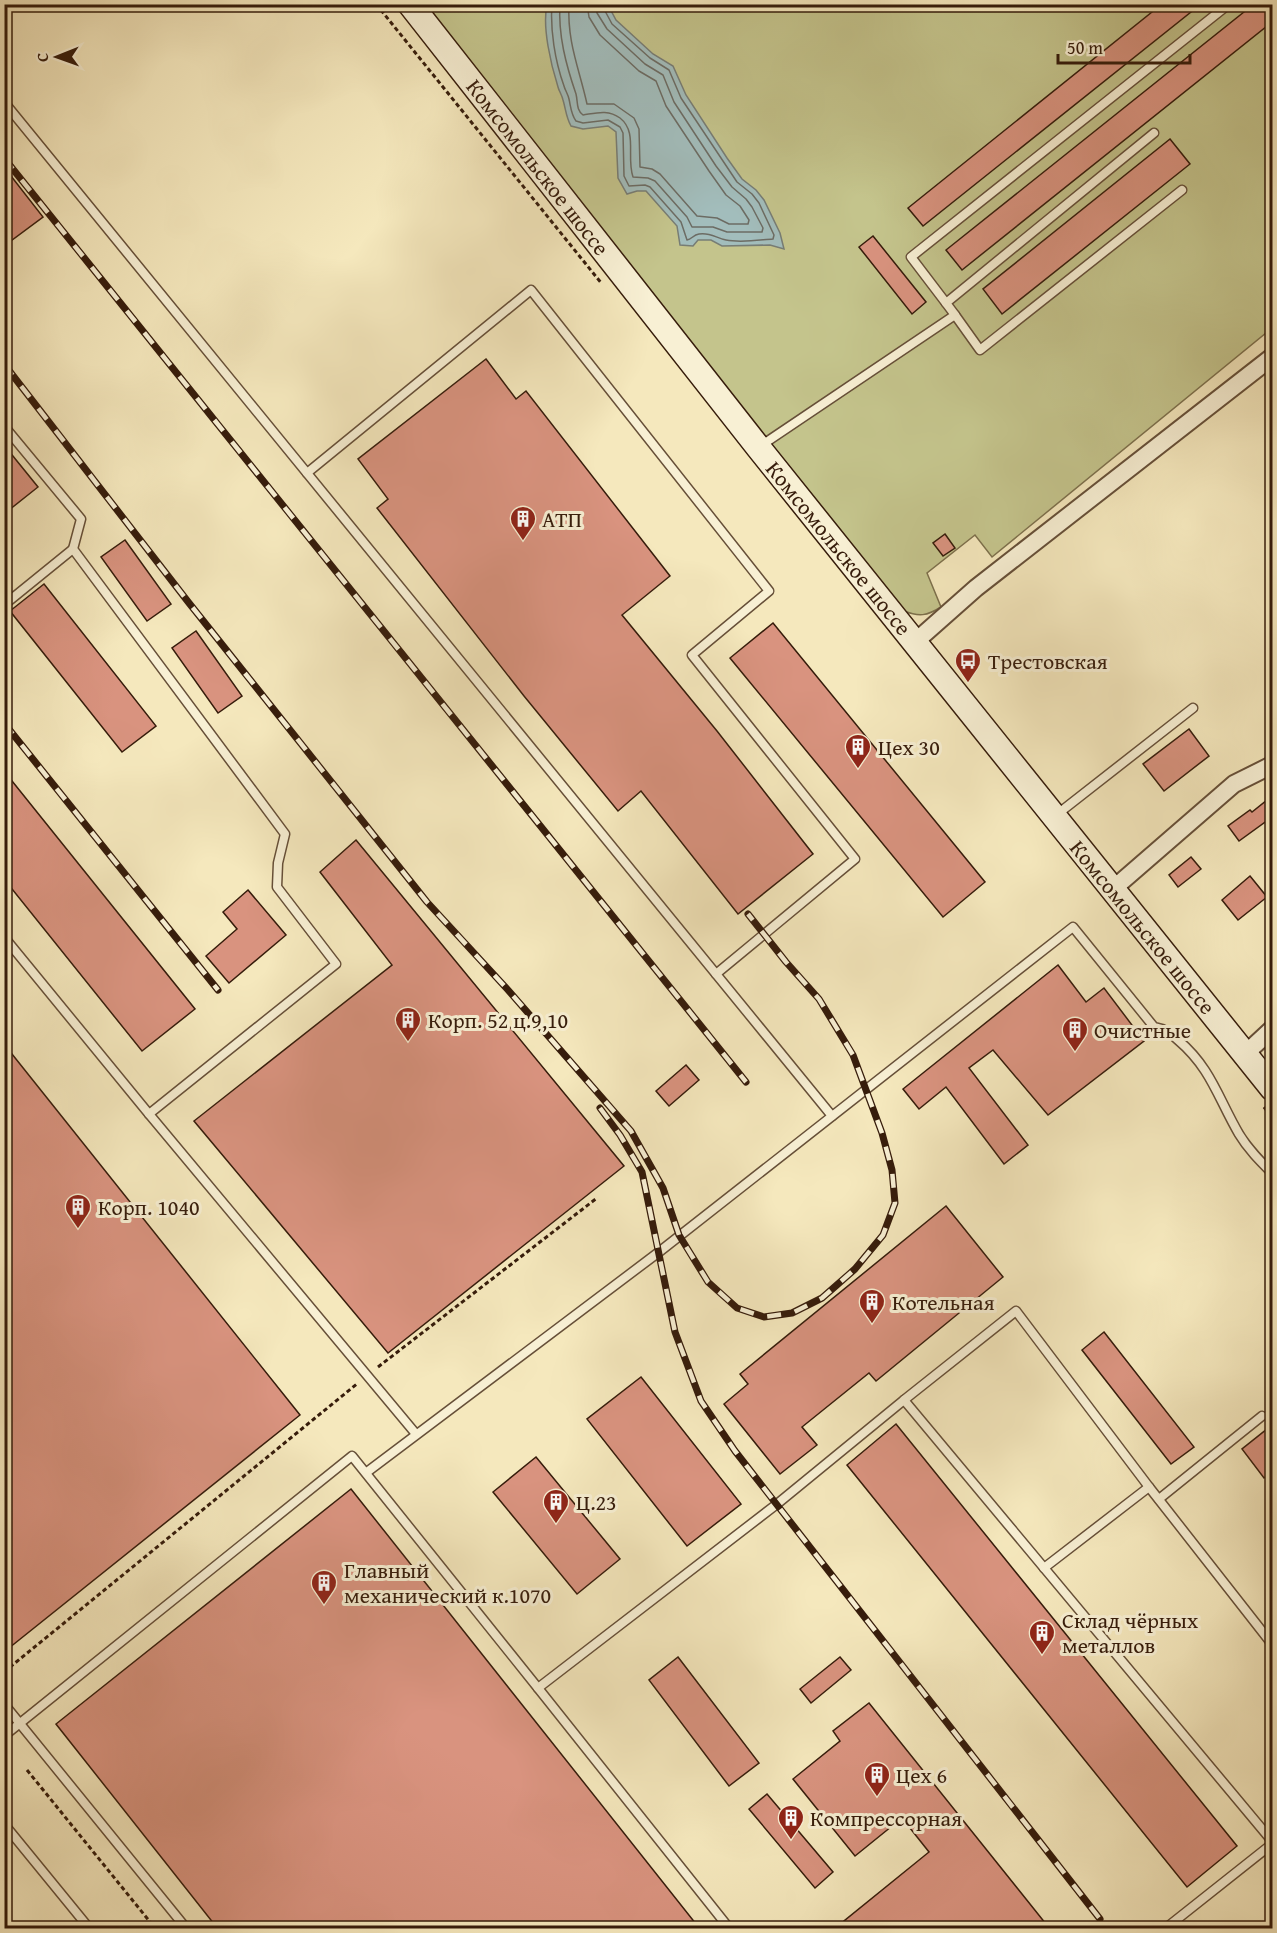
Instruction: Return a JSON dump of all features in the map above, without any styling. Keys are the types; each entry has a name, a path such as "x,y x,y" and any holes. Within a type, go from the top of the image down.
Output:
{"main road":[{"name":"Комсомольское шоссе","path":"410,4 758,447 1272,1088"}],"street":[{"path":"915,642 976,588 1272,357"},
{"path":"1113,889 1234,784 1272,765"},
{"path":"1245,1053 1272,1029"}],"lane":[{"path":"1182,190 981,350 910,257 1229,4"},
{"path":"4,102 832,1116"},
{"path":"946,303 1154,133"},
{"path":"307,473 531,290 769,591 692,655 855,859 716,974"},
{"path":"758,447 955,315"},
{"path":"4,426 81,519 73,549 4,604"},
{"path":"73,549 285,834 278,863 277,887 336,964 149,1114"},
{"path":"1055,817 1193,708"},
{"path":"367,1472 659,1252 1073,927 1154,1027 1165,1029 1199,1061 1216,1087 1239,1134 1272,1173"},
{"path":"4,937 416,1434"},
{"path":"538,1688 777,1504 1016,1311 1149,1487 1272,1644"},
{"path":"904,1400 1272,1843 1166,1929"},
{"path":"1159,1500 1262,1416"},
{"path":"4,1736 352,1456 729,1929"},
{"path":"1044,1568 1149,1487"},
{"path":"4,1704 186,1929"},
{"path":"4,1824 89,1929"}],"path":[{"path":"4,1672 367,1375 597,1198"},
{"path":"27,1770 155,1929"}],"green space":[{"path":"420,5 1272,5 1272,328 992,557 975,535 927,573 941,607 923,615 904,611"}],"water":[{"path":"547,5 608,5 616,20 653,54 673,66 686,95 727,158 742,179 764,200 780,233 784,249 770,245 722,246 711,240 698,240 693,246 680,245 677,226 646,191 627,194 618,178 616,132 608,126 583,129 571,126 569,123 548,46"}],"building":[{"path":"1162,4 1201,4 923,226 908,208"},
{"path":"1254,4 1272,4 1272,22 962,270 946,250"},
{"path":"1170,139 1190,164 1002,314 983,289"},
{"path":"4,167 43,217 4,246"},
{"path":"873,236 926,302 912,314 859,247"},
{"name":"АТП","path":"486,359 516,399 526,391 670,576 622,615 813,854 738,914 641,791 618,811 524,696 377,508 388,499 358,459"},
{"path":"4,445 38,487 4,514"},
{"path":"945,534 955,548 943,556 933,543"},
{"path":"125,540 171,604 147,621 101,557"},
{"path":"44,584 156,726 122,752 10,611"},
{"name":"Цех 30","path":"773,623 985,882 943,917 730,658"},
{"path":"196,631 242,696 218,713 172,648"},
{"path":"1189,729 1209,756 1164,791 1143,764"},
{"path":"4,771 195,1009 142,1051 4,879"},
{"path":"1272,796 1272,817 1239,841 1228,826 1250,810 1252,812"},
{"name":"Корп. 52 ц.9,10","path":"356,840 624,1166 388,1353 194,1121 392,965 320,872"},
{"path":"1191,857 1201,869 1178,887 1169,875"},
{"path":"1250,876 1267,897 1238,920 1222,900"},
{"path":"248,890 286,935 229,983 206,956 237,929 223,912"},
{"path":"1058,965 1086,1002 1104,988 1144,1041 1048,1115 993,1050 969,1068 1028,1145 1004,1164 946,1087 919,1109 903,1089"},
{"name":"Корп. 1040","path":"4,1044 300,1415 4,1652"},
{"path":"686,1065 699,1080 669,1106 656,1091"},
{"name":"Котельная","path":"946,1206 1003,1277 876,1381 869,1373 802,1427 817,1445 780,1474 724,1404 748,1384 740,1374"},
{"path":"1104,1332 1194,1447 1171,1464 1082,1350"},
{"path":"641,1377 741,1504 687,1546 587,1419"},
{"name":"Склад чёрных металлов","path":"896,1424 1237,1846 1187,1887 847,1465"},
{"path":"1272,1425 1272,1472 1264,1478 1242,1449"},
{"name":"Ц.23","path":"536,1457 620,1559 577,1594 493,1492"},
{"name":"Главный механический к.1070","path":"351,1489 700,1929 218,1929 56,1724"},
{"path":"678,1657 759,1763 729,1786 649,1680"},
{"path":"840,1657 851,1670 811,1703 800,1689"},
{"name":"Цех 6","path":"869,1703 1050,1929 850,1929 844,1921 929,1852 902,1818 855,1856 793,1779 840,1741 833,1731"},
{"name":"Компрессорная","path":"767,1794 833,1872 815,1888 749,1809"}],"railway":[{"path":"4,158 746,1082"},
{"path":"4,364 189,603 427,902 508,990 631,1131 663,1188 679,1235 708,1282 737,1308 764,1317 792,1313 822,1298 855,1269 883,1235 895,1203 892,1170 882,1133 853,1055 819,999 748,914"},
{"path":"4,723 218,990"},
{"path":"600,1108 620,1135 642,1172 675,1332 701,1401 735,1451 1100,1919"}],"place":[{"name":"АТП","path":"523,542"},
{"name":"Трестовская","path":"968,684"},
{"name":"Цех 30","path":"858,770"},
{"name":"Корп. 52 ц.9,10","path":"408,1043"},
{"name":"Очистные","path":"1075,1053"},
{"name":"Корп. 1040","path":"78,1230"},
{"name":"Котельная","path":"872,1325"},
{"name":"Ц.23","path":"556,1525"},
{"name":"Главный механический к.1070","path":"324,1606"},
{"name":"Склад чёрных металлов","path":"1042,1656"},
{"name":"Цех 6","path":"877,1798"},
{"name":"Компрессорная","path":"791,1841"}]}
